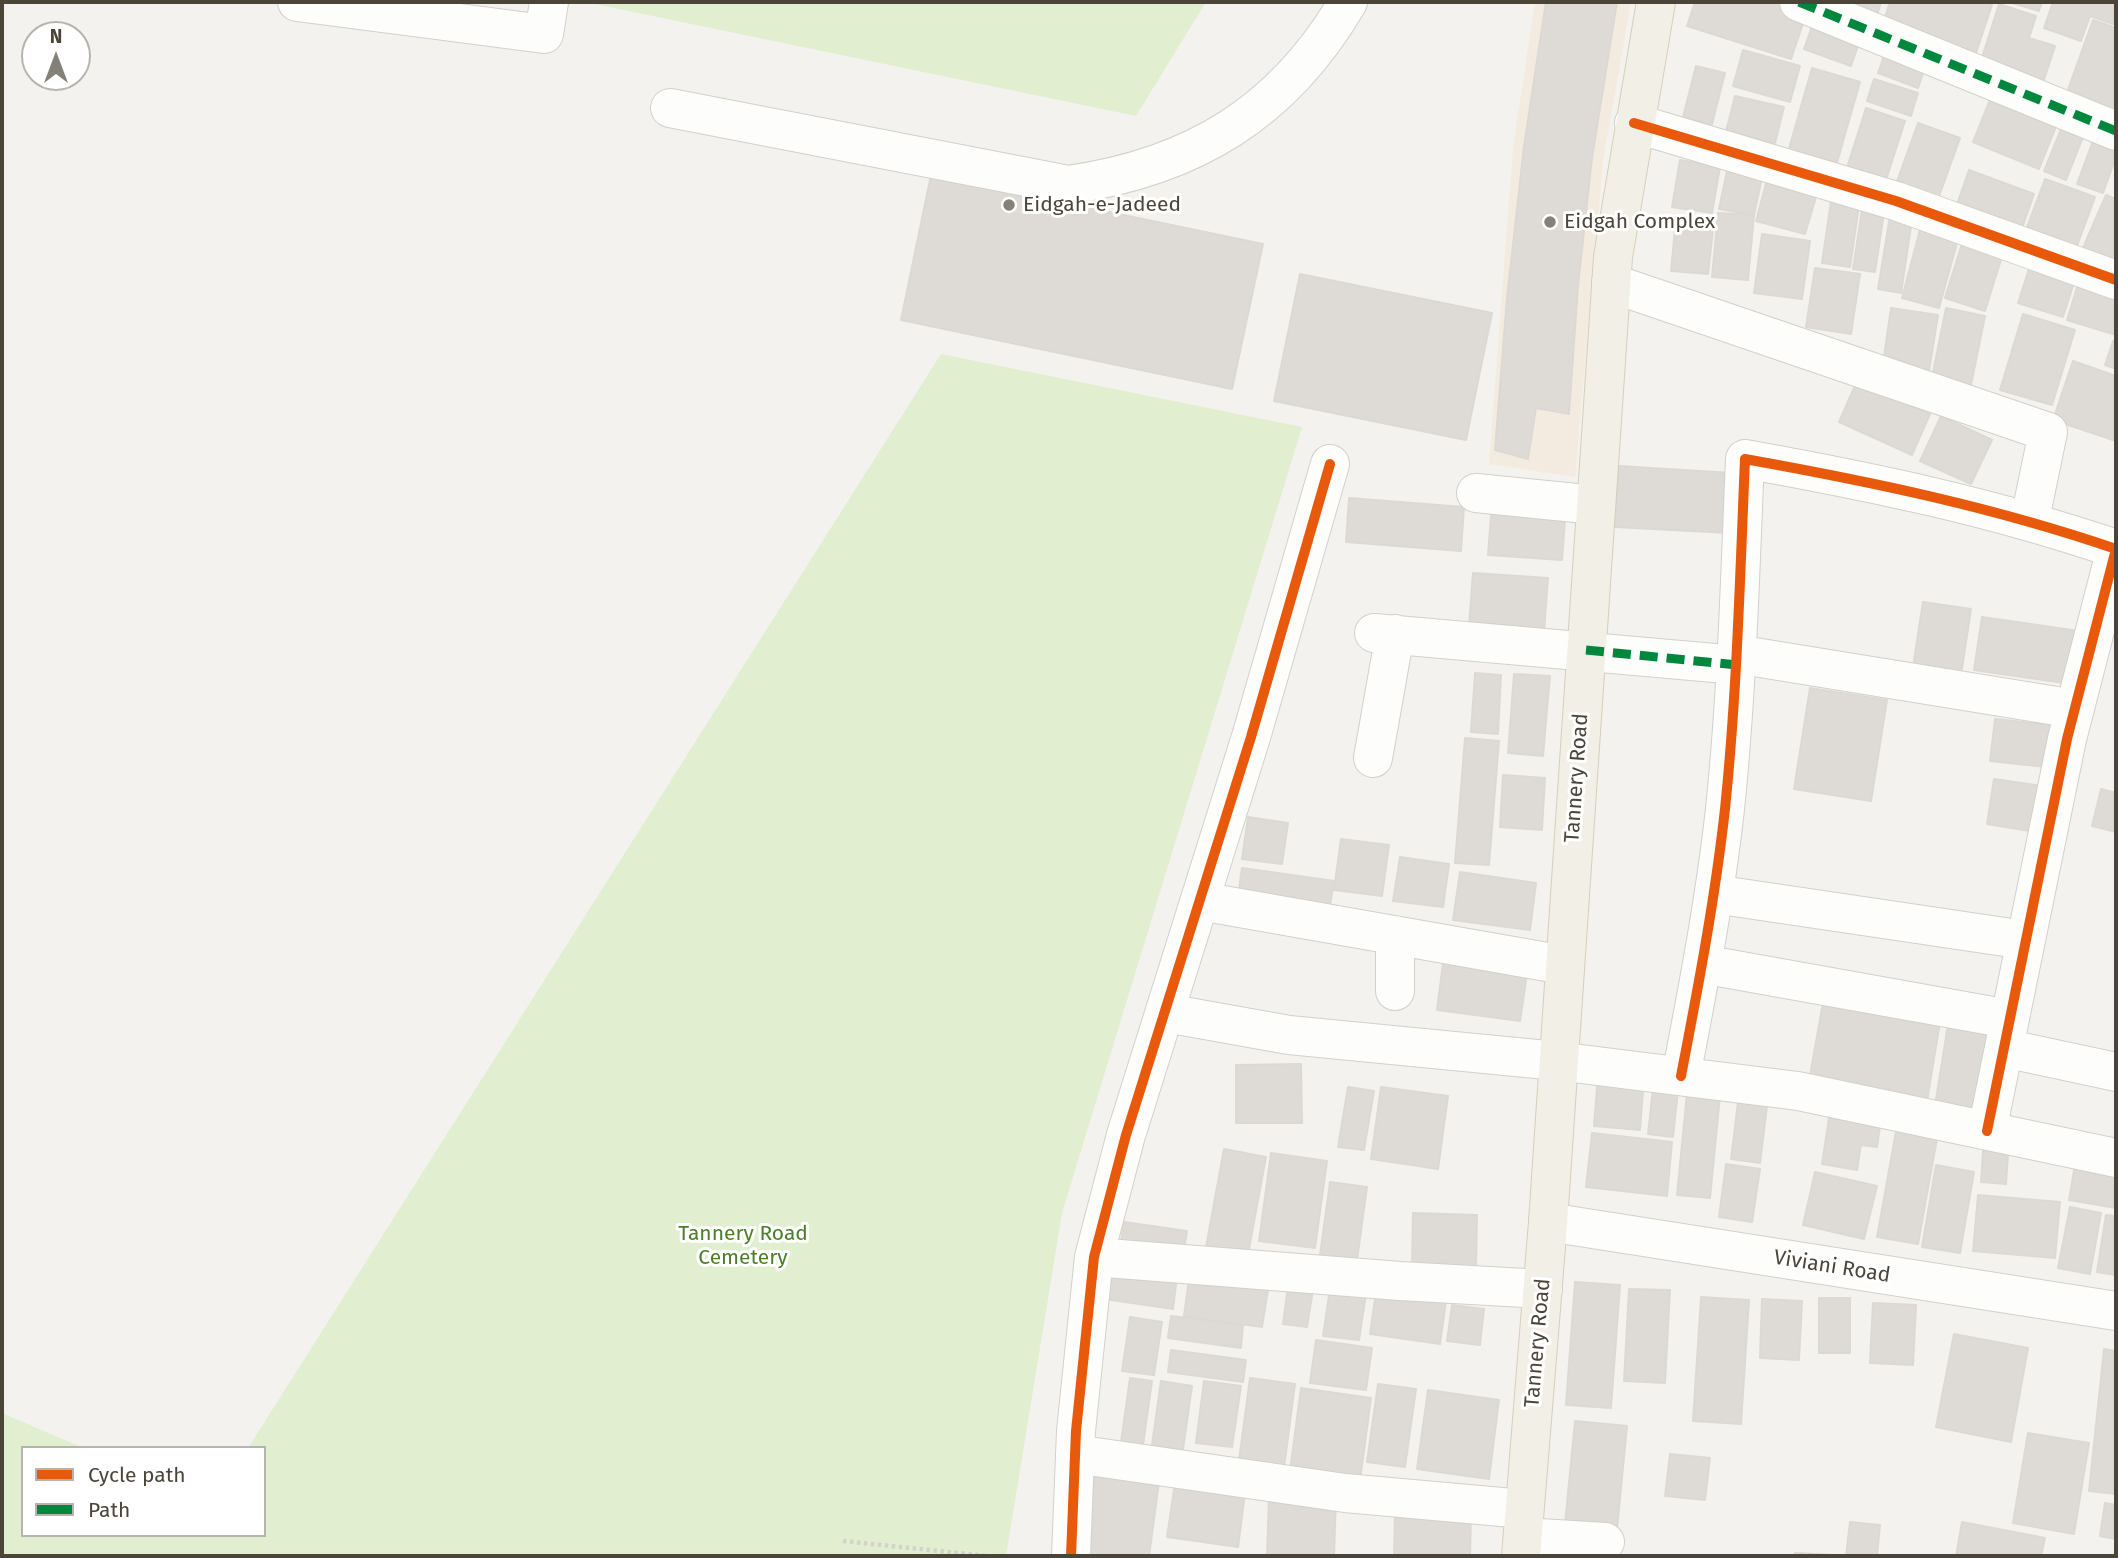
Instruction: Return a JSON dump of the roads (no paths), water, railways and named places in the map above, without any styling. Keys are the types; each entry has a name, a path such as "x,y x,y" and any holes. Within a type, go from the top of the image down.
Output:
{"main road":[{"name":"Tannery Road","path":"1523,1534 1548,1222 1611,283 1634,123 1656,2"}],"street":[{"path":"297,2 544,34 549,2"},
{"path":"670,108 1068,185 1112,178 1156,166 1198,149 1243,121 1298,72 1325,39 1348,2"},
{"path":"1799,2 2116,131"},
{"path":"1634,123 1896,201 2116,280"},
{"path":"1611,283 2048,432 2030,520"},
{"path":"1681,1076 1714,894 1736,660 1745,459 1866,481 2030,520 2116,549 2075,709 1987,1131"},
{"path":"1071,1556 1075,1454 1094,1257 1126,1135 1166,1013 1330,464"},
{"path":"1476,493 1595,505"},
{"path":"1373,758 1384,634 1736,660 2075,709"},
{"path":"1714,894 2025,940"},
{"path":"1200,901 1564,965"},
{"path":"1395,935 1395,991"},
{"path":"1702,964 2007,1034 2116,1072"},
{"path":"1166,1013 1289,1035 1557,1061 1798,1091 2116,1158"},
{"name":"Viviani Road","path":"1548,1222 2116,1311"},
{"path":"1094,1257 1400,1281 1543,1289"},
{"path":"1075,1454 1345,1493 1523,1534 1605,1542"}],"place":[{"name":"Eidgah-e-Jadeed","path":"1009,205"},
{"name":"Eidgah Complex","path":"1550,222"}],"park label":[{"name":"Tannery Road Cemetery","path":"743,1246"}]}
